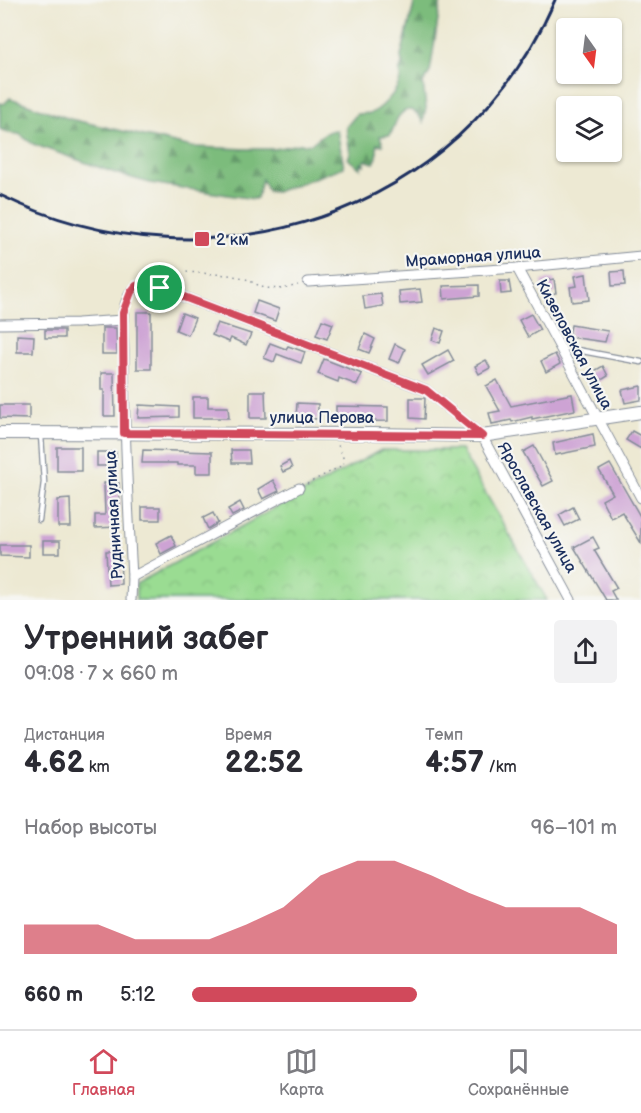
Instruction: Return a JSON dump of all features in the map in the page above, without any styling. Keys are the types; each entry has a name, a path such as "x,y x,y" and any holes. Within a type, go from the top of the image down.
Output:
{"main road":[{"name":"улица Перова","path":"0,433 482,436 641,412"}],"street":[{"name":"Мраморная улица","path":"308,282 517,268 641,256"},
{"name":"Кизеловская улица","path":"517,268 641,498"},
{"name":"Ярославская улица","path":"123,320 125,305 133,289 138,285 150,284 426,390 482,436 571,600"},
{"path":"0,324 123,320"},
{"name":"Рудничная улица","path":"123,320 124,433 132,577 131,600"},
{"path":"132,577 299,488"}],"lane":[{"path":"558,346 641,362"},
{"path":"39,520 44,482 41,433"}],"path":[{"path":"160,288 186,272 244,278 264,288 284,289 308,282"},
{"path":"299,488 343,465 344,460 338,445"}],"green space":[{"path":"415,0 441,0 430,72 423,83 426,108 423,122 413,111 403,112 390,135 380,136 383,145 377,144 377,157 374,163 364,160 364,165 361,163 361,169 348,159 350,153 346,127 357,114 371,113 376,110 396,89 402,64 401,56"},
{"path":"10,98 70,119 192,147 274,149 311,144 326,133 337,130 344,167 276,192 268,191 262,179 257,198 254,199 150,183 33,144 19,134 8,133 0,129 0,103 4,104"},
{"path":"381,450 461,450 547,600 136,600 136,584"}],"building":[{"path":"624,271 625,285 612,286 611,272"},
{"path":"586,274 589,300 572,302 570,287 577,286 575,276"},
{"path":"554,279 556,293 544,295 542,281"},
{"path":"500,281 509,281 511,293 501,294"},
{"path":"479,285 479,296 444,299 443,286"},
{"path":"420,289 422,302 400,304 399,291"},
{"path":"381,294 383,306 365,309 363,296"},
{"path":"257,301 279,309 275,321 253,313"},
{"path":"137,312 151,312 151,369 137,369"},
{"path":"182,313 195,318 188,335 176,330"},
{"path":"531,314 540,330 528,337 519,320"},
{"path":"322,320 333,324 327,339 316,335"},
{"path":"217,323 251,334 246,345 231,338 229,342 212,335"},
{"path":"571,325 608,331 605,342 569,337"},
{"path":"102,328 116,328 117,354 102,354"},
{"path":"436,328 444,331 440,343 432,340"},
{"path":"45,330 64,330 64,338 45,338"},
{"path":"365,334 375,339 369,353 359,349"},
{"path":"17,335 34,336 33,352 17,352"},
{"path":"270,343 286,349 288,346 305,352 301,363 277,354 274,362 264,358"},
{"path":"395,344 405,349 399,363 389,359"},
{"path":"448,350 454,361 428,375 422,365"},
{"path":"555,354 560,364 546,372 541,361"},
{"path":"324,359 362,374 357,385 339,378 338,382 318,374"},
{"path":"486,360 490,368 479,374 475,366"},
{"path":"603,366 608,376 595,384 589,374"},
{"path":"101,373 114,373 115,416 104,416 104,390 101,390"},
{"path":"497,380 511,406 572,394 575,410 492,424 489,413 500,411 486,386"},
{"path":"641,386 641,400 625,403 622,390"},
{"path":"250,391 265,391 266,418 250,418"},
{"path":"193,397 208,397 208,407 228,407 229,418 193,418"},
{"path":"410,398 425,398 424,419 410,418"},
{"path":"297,403 318,404 318,419 296,418"},
{"path":"0,405 29,405 29,419 0,418"},
{"path":"139,405 179,407 179,417 138,418"},
{"path":"336,406 388,407 388,421 336,422"},
{"path":"632,431 641,436 641,449 626,440"},
{"path":"593,434 595,447 555,455 553,443"},
{"path":"534,446 553,481 543,486 523,452"},
{"path":"57,447 81,447 81,471 57,471"},
{"path":"143,450 212,452 212,473 196,473 196,465 142,463"},
{"path":"231,450 249,450 250,463 232,463"},
{"path":"97,452 116,452 116,466 97,466"},
{"path":"289,461 292,468 283,472 280,466"},
{"path":"610,464 641,518 641,543 622,512 611,518 602,500 613,494 599,470"},
{"path":"273,480 279,491 263,499 258,489"},
{"path":"104,483 119,483 118,527 95,528 95,515 105,515"},
{"path":"70,499 71,527 58,527 58,500"},
{"path":"240,502 244,510 232,516 228,509"},
{"path":"142,507 160,507 160,520 142,520"},
{"path":"573,507 579,519 565,526 559,515"},
{"path":"213,513 218,523 208,529 203,518"},
{"path":"171,535 176,546 161,554 156,543"},
{"path":"593,537 599,548 594,550 617,588 611,591 616,600 606,600 574,547"},
{"path":"43,541 60,541 60,553 43,553"},
{"path":"0,545 29,545 29,557 0,556"},
{"path":"106,551 120,551 121,584 108,585"}],"railway":[{"path":"0,195 80,225 162,238 243,235 321,217 393,184 458,136 513,75 555,0"}],"place":[{"name":"2 км","path":"202,239"}],"route":[{"path":"150,284 160,288 426,390 482,436 124,433 123,313 131,292 136,286 150,284"}]}
